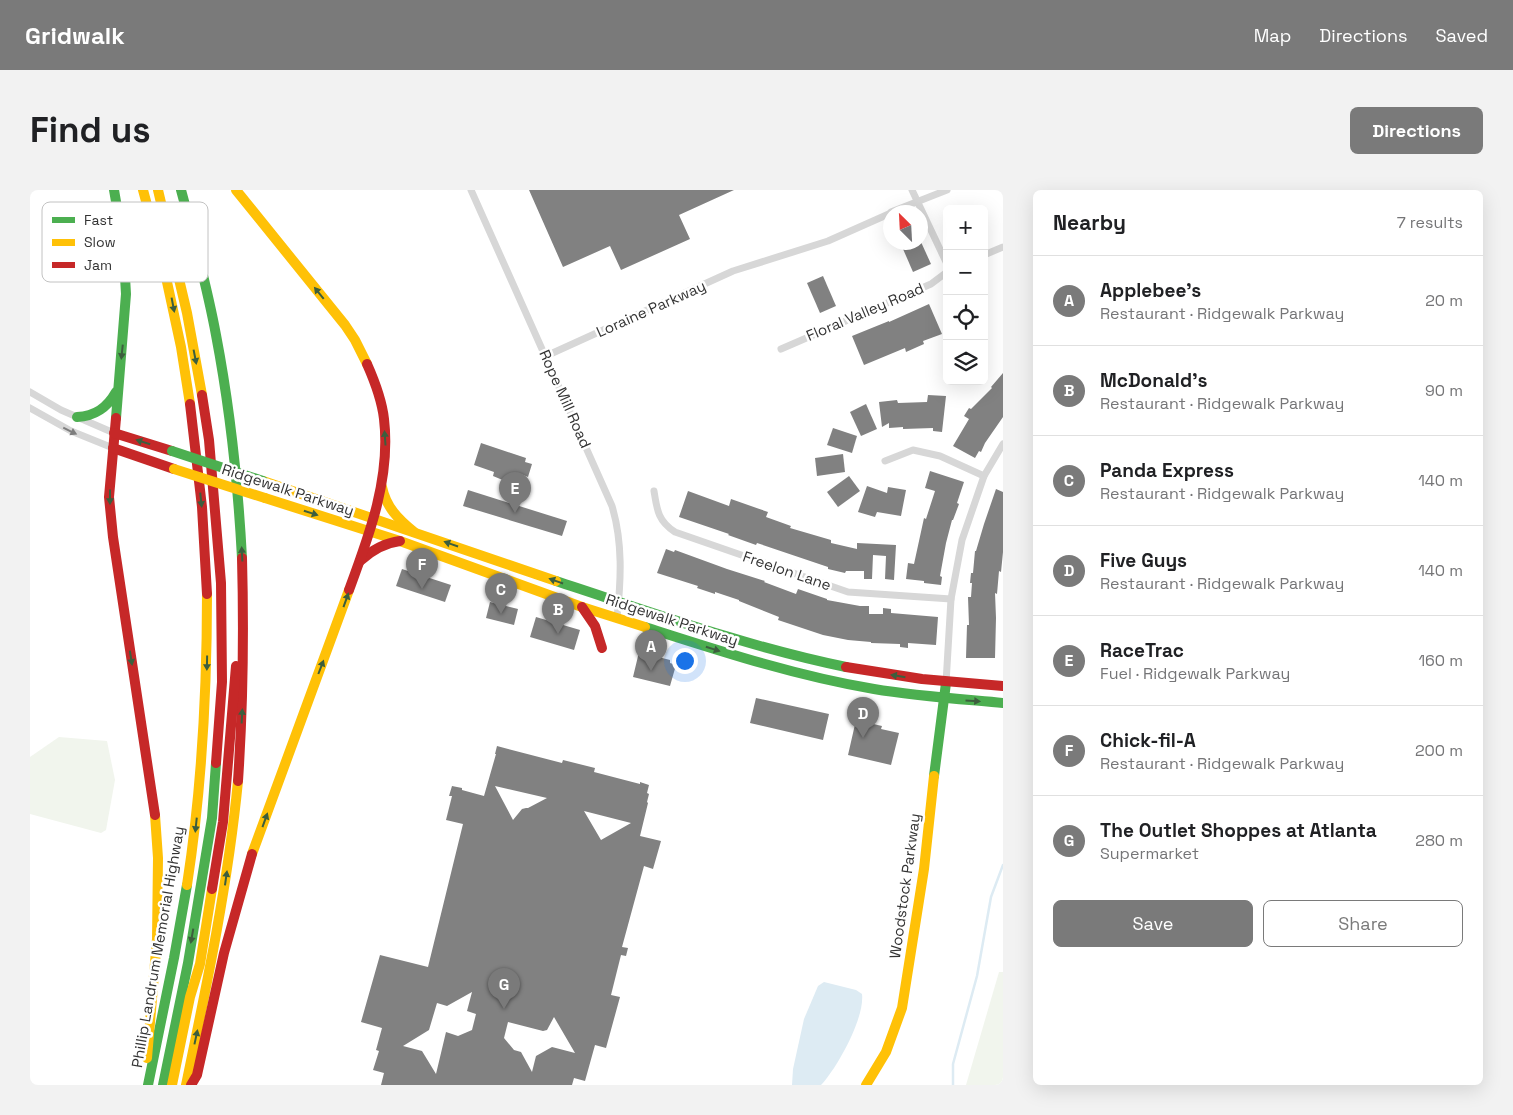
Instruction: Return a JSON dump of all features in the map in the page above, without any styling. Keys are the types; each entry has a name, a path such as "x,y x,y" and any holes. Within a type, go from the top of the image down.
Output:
{"main road":[{"name":"Phillip Landrum Memorial Highway","path":"143,190 147,202"},
{"path":"181,190 185,202"},
{"path":"191,1085 197,1075 224,953 251,857 360,561 382,487 386,450 384,418 373,378 364,356 345,325 236,190"},
{"path":"126,282 125,317 109,497 111,523 155,818 158,858 158,938 144,1085"},
{"name":"Phillip Landrum Memorial Highway","path":"148,1085 185,904 195,831 206,716 208,606 203,514 190,398 168,282"},
{"path":"163,1085 188,963 212,818 222,682 221,583 216,516 199,376 180,282"},
{"path":"186,1085 218,928 238,782 244,677 243,581 239,498 221,362 205,282"},
{"path":"78,417 86,417 101,412 108,405 118,387"},
{"name":"Ridgewalk Parkway","path":"114,433 737,639 802,657 875,673 946,683 1003,686"},
{"name":"Ridgewalk Parkway","path":"113,448 400,541 582,607 784,670 874,689 944,698 1003,702"},
{"path":"382,487 383,497 389,509 402,523 414,532"},
{"path":"360,561 379,546 400,541"},
{"path":"172,1085 190,997 200,964 223,822 243,581"},
{"path":"582,607 595,626 602,648"},
{"name":"Woodstock Parkway","path":"866,1085 886,1052 902,1008 924,869 946,683"}],"street":[{"name":"Rope Mill Road","path":"471,190 612,506 620,539 617,618"},
{"path":"912,190 943,256"},
{"name":"Loraine Parkway","path":"908,205 947,190"},
{"name":"Loraine Parkway","path":"546,356 733,271 828,241 883,217"},
{"path":"988,253 1003,247"},
{"name":"Floral Valley Road","path":"781,349 931,284 943,275"},
{"path":"30,392 48,403 114,433"},
{"path":"30,408 71,431 113,448"},
{"path":"946,683 951,599 962,540 984,476 1003,444"},
{"path":"885,461 913,450 940,456 984,476"},
{"name":"Freelon Lane","path":"654,491 658,513 666,526 675,532 848,592 951,599"}],"shaded area":[{"path":"59,737 107,741 115,780 106,830 101,833 30,814 30,757"},
{"path":"999,972 1003,972 1003,1085 966,1085"},
{"path":"824,982 856,990 862,994 862,1004 855,1029 835,1067 821,1085 792,1085 793,1069 804,1019 818,986"}],"building":[{"path":"529,190 734,190 679,215 690,239 621,270 610,246 563,267"},
{"path":"903,250 925,250 931,264 913,272"},
{"path":"823,276 836,306 820,313 807,283"},
{"path":"929,304 942,334 923,341 924,344 906,352 905,348 864,365 852,336"},
{"path":"1003,373 1003,417 981,452 979,451 975,458 953,446 969,419 964,416 969,408 971,409 992,388"},
{"path":"928,395 946,396 942,432 933,431 933,428 889,428 889,423 882,427 879,402 897,400 898,403 927,402"},
{"path":"866,404 877,429 861,436 850,412"},
{"path":"833,428 857,436 852,453 827,445"},
{"path":"481,443 526,458 525,462 532,464 528,477 521,474 520,479 507,475 505,481 493,476 494,472 474,465"},
{"path":"843,454 845,472 817,476 815,458"},
{"path":"930,471 964,482 946,543 940,576 942,577 941,585 906,579 908,563 914,564 924,518 926,519 935,491 925,488"},
{"path":"849,476 860,491 838,507 827,492"},
{"path":"867,486 887,493 888,487 906,490 901,516 877,512 875,517 858,512"},
{"path":"996,489 1003,492 1003,552 997,594 995,593 995,658 966,658 967,625 969,625 968,597 971,597 972,583 970,583 971,573 973,573 975,551"},
{"path":"468,490 567,521 562,536 463,506"},
{"path":"688,491 729,506 731,499 768,512 766,517 791,526 790,528 831,540 831,543 857,549 857,543 896,545 894,580 885,579 886,556 873,555 872,579 864,579 864,571 846,571 845,573 828,569 828,567 757,543 756,545 679,517"},
{"path":"666,549 674,552 675,550 765,581 796,594 798,589 827,600 869,606 869,614 883,614 883,608 891,609 891,613 938,617 936,645 908,643 908,648 900,647 900,644 848,640 823,635 778,620 779,617 739,600 715,592 715,594 697,588 698,586 657,573"},
{"path":"402,569 451,585 445,602 396,586"},
{"path":"490,602 518,609 514,625 486,618"},
{"path":"536,617 580,630 574,650 530,637"},
{"path":"639,652 670,660 670,663 676,665 670,686 633,677"},
{"path":"756,698 829,714 823,740 750,723"},
{"path":"856,720 882,726 881,729 899,733 891,765 848,755"},
{"path":"497,746 562,763 563,760 595,768 594,772 649,785 647,793 649,794 648,803 640,836 661,841 653,869 644,866 622,947 628,948 626,956 621,955 611,995 620,997 606,1048 595,1045 585,1081 574,1078 572,1085 381,1085 384,1073 373,1070 379,1051 376,1050 382,1028 361,1022 380,955 428,967 463,824 446,820 452,796 449,796 452,786 484,796","holes":["495,786 547,798 528,808 522,809 513,820","584,811 631,823 601,840","472,992 467,1011 476,1014 472,1030 458,1036 446,1032 436,1074 422,1051 403,1046 429,1030 437,1003 447,1006","554,1017 575,1053 552,1047 536,1056 532,1072 521,1052 514,1050 504,1038 508,1022 543,1031 547,1030"]}],"waterway":[{"path":"953,1085 953,1064 977,976 991,897 1003,865"}],"traffic: fast":[{"path":"114,190 116,202"},
{"path":"181,190 184,202"},
{"path":"116,418 126,294 125,282"},
{"path":"204,282 221,362 233,446 242,558"},
{"path":"77,417 89,415 100,410 109,403 116,392"},
{"path":"172,451 263,481"},
{"path":"556,581 736,639 846,667"},
{"path":"645,627 758,662 845,684 906,694 1003,703"},
{"path":"934,776 946,683"},
{"path":"163,1085 188,963 212,818 216,763"},
{"path":"148,1085 187,885"}],"traffic: slow":[{"path":"143,190 146,202"},
{"path":"158,190 161,202"},
{"path":"236,190 345,325 367,364"},
{"path":"167,282 181,347 190,404"},
{"path":"180,282 202,395"},
{"path":"174,469 265,498"},
{"path":"263,481 556,581"},
{"path":"382,487 386,501 393,512 414,532"},
{"path":"265,498 400,541 582,607 645,627"},
{"path":"252,854 349,590"},
{"path":"187,885 203,740 207,594"},
{"path":"866,1085 886,1052 902,1008 924,869 934,776"},
{"path":"186,1085 223,896 238,781"},
{"path":"147,1058 157,939 158,858 155,815"},
{"path":"172,1085 190,997 200,964 212,889"}],"traffic: jam":[{"path":"349,590 371,528 377,506 384,463 383,412 378,392 367,364"},
{"path":"202,395 209,440 221,583 222,682 216,763"},
{"path":"190,404 202,507 207,594"},
{"path":"116,418 109,497 113,537 155,815"},
{"path":"114,433 172,451"},
{"path":"113,448 174,469"},
{"path":"360,561 378,548 400,541"},
{"path":"238,781 243,669 242,558"},
{"path":"582,607 595,626 602,648"},
{"path":"212,889 223,822 236,666"},
{"path":"846,667 922,679 1003,686"},
{"path":"191,1085 197,1075 224,953 252,854"}],"place":[{"name":"RaceTrac","path":"515,513"},
{"name":"Chick-fil-A","path":"422,589"},
{"name":"Panda Express","path":"501,614"},
{"name":"McDonald's","path":"558,634"},
{"name":"Applebee's","path":"651,671"},
{"name":"Five Guys","path":"863,738"},
{"name":"The Outlet Shoppes at Atlanta","path":"504,1009"}]}
